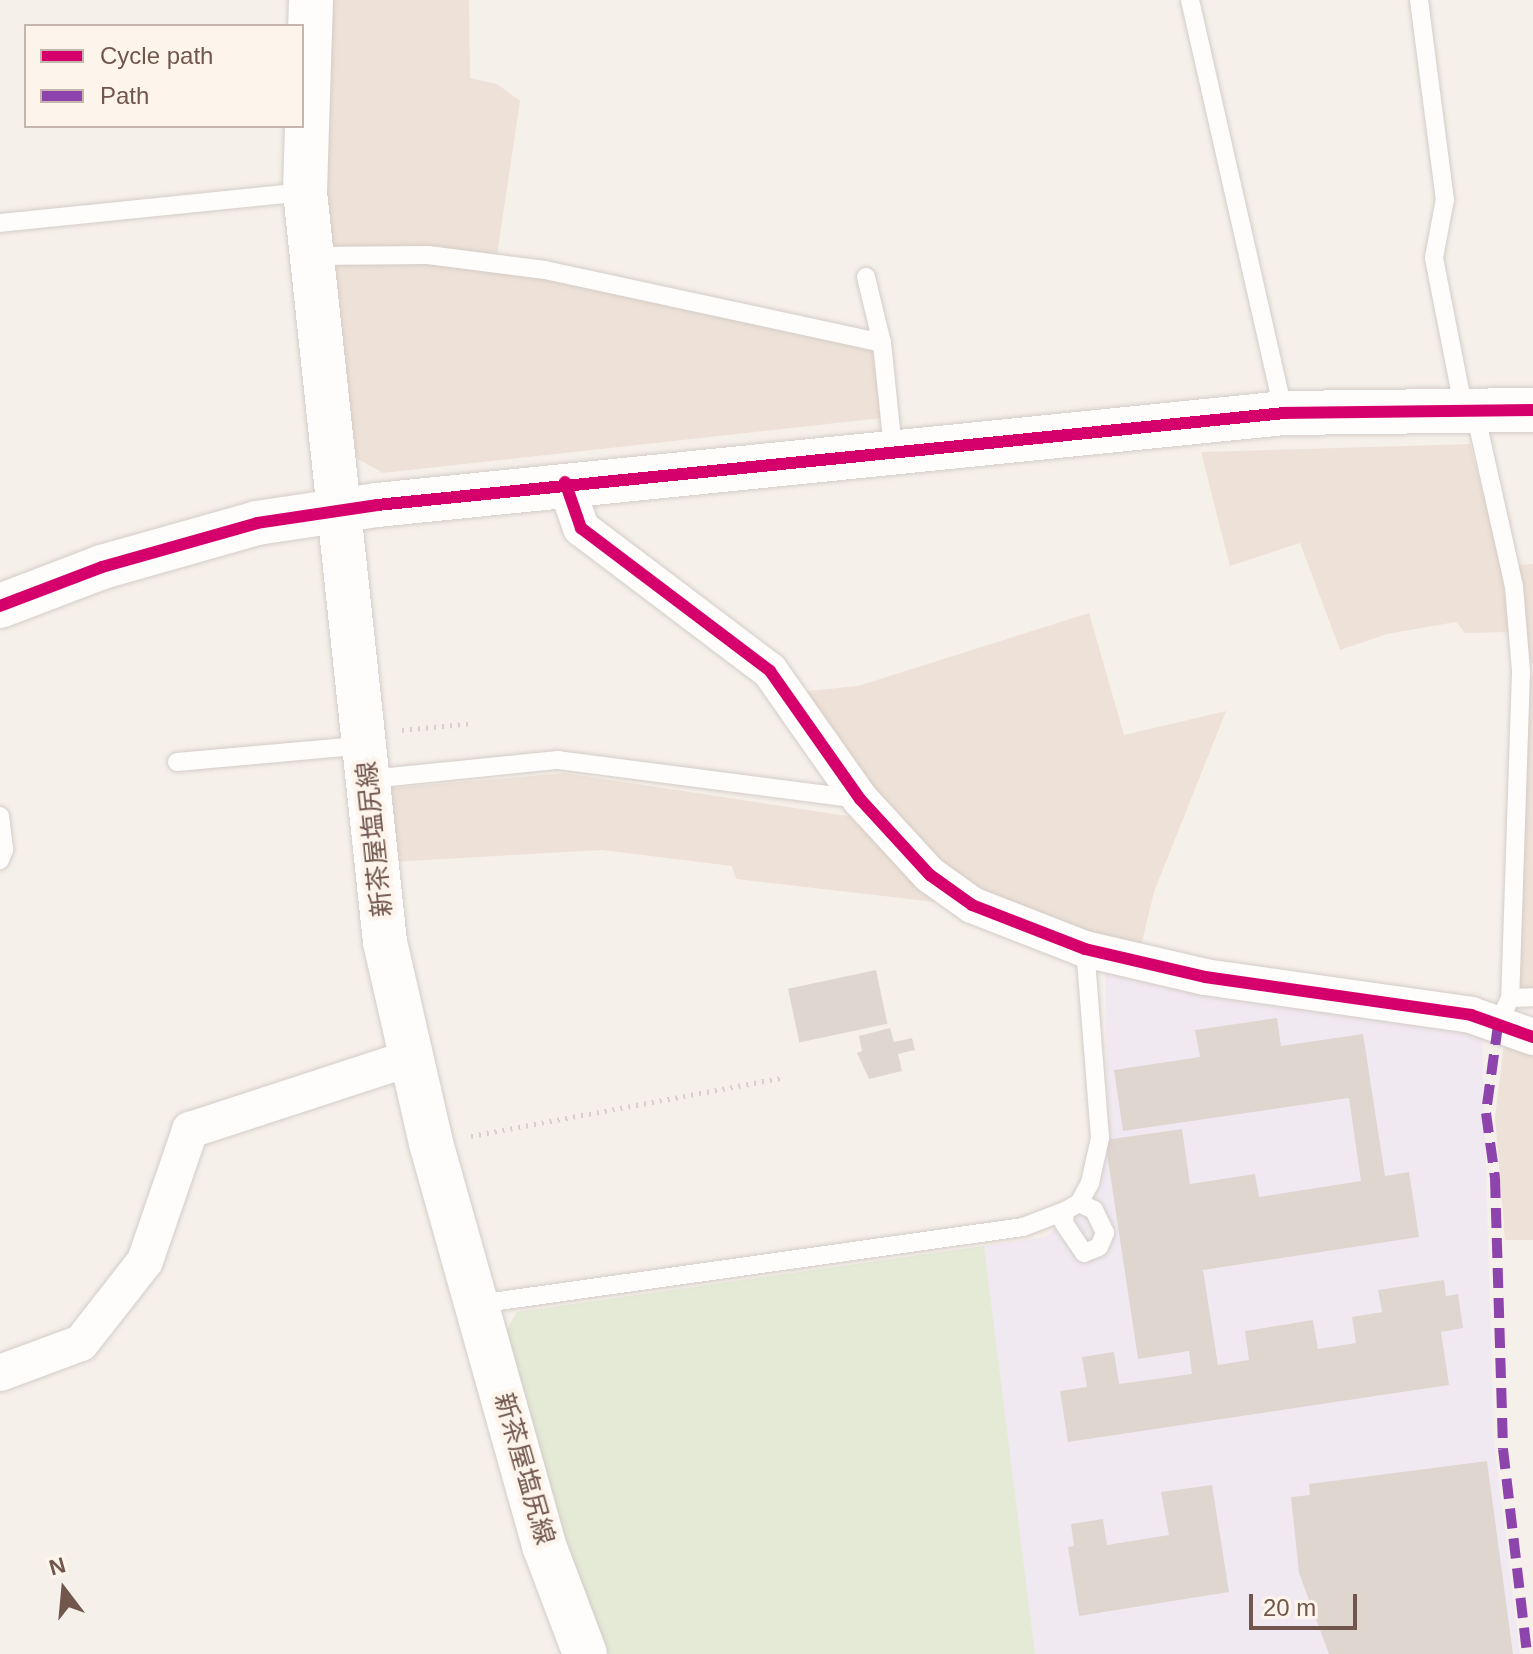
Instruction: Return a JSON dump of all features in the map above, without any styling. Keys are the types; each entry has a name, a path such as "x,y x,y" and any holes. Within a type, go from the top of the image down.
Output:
{"main road":[{"name":"新茶屋塩尻線","path":"311,0 305,192 385,942 407,1059 545,1548 585,1654"},
{"path":"0,606 102,567 257,523 337,510 565,482 1284,413 1533,410"}],"street":[{"path":"565,482 581,528 770,671 860,799 930,875 972,905 1085,949 1205,977 1471,1015 1504,1011 1533,1037"},
{"path":"0,1373 81,1343 145,1261 190,1130 407,1059"}],"lane":[{"path":"1190,0 1284,413"},
{"path":"1419,0 1445,199 1434,258 1514,586 1527,672 1504,1011 1533,997"},
{"path":"0,223 305,192"},
{"path":"312,256 428,255 545,270 882,343"},
{"path":"866,277 882,343 893,450"},
{"path":"177,762 367,752 558,760 860,799"},
{"path":"0,816 4,850 0,860"},
{"path":"478,1304 1023,1227 1072,1207 1090,1183 1100,1138 1085,949"}],"path":[{"path":"367,752 474,723"},
{"path":"431,1143 786,1077"}],"shaded area":[{"path":"326,0 469,0 470,78 497,84 520,101 497,255 324,253"},
{"path":"428,261 547,274 872,348 882,418 383,473 342,450 325,265"},
{"path":"1470,444 1501,562 1509,632 1465,633 1456,622 1387,634 1340,650 1300,543 1230,566 1201,452"},
{"path":"1533,564 1533,663 1531,663 1516,565"},
{"path":"1089,613 1124,735 1226,711 1154,892 1140,950 1073,938 959,882 875,805 798,692 858,686"},
{"path":"1527,676 1533,676 1533,991 1516,992"},
{"path":"564,773 848,816 944,903 736,879 732,866 602,850 391,862 381,789"},
{"path":"1105,971 1482,1031 1494,1442 1520,1654 604,1654 517,1312 1046,1237 1093,1192 1108,1136"},
{"path":"1505,1036 1533,1047 1533,1240 1505,1240 1495,1117"}],"green space":[{"path":"984,1246 1035,1654 604,1654 575,1585 506,1330 517,1312"}],"building":[{"path":"876,970 887,1024 799,1043 788,989"},
{"path":"1277,1018 1281,1046 1363,1034 1385,1176 1409,1172 1419,1237 1203,1270 1218,1365 1249,1360 1245,1331 1313,1320 1318,1349 1356,1343 1352,1317 1382,1312 1378,1290 1444,1280 1446,1296 1458,1294 1463,1328 1441,1332 1449,1385 1068,1442 1060,1391 1087,1387 1082,1357 1114,1352 1119,1384 1192,1374 1189,1351 1138,1359 1105,1140 1182,1129 1190,1184 1255,1174 1259,1197 1361,1181 1349,1098 1123,1131 1114,1070 1200,1057 1195,1030"},
{"path":"890,1028 894,1042 912,1038 915,1050 898,1054 902,1071 869,1079 857,1053 862,1051 859,1036"},
{"path":"1487,1461 1513,1654 1329,1654 1299,1573 1291,1497 1310,1495 1309,1484"},
{"path":"1212,1485 1229,1592 1079,1616 1068,1547 1074,1546 1071,1524 1103,1519 1107,1545 1169,1535 1161,1492"}],"marked path":[{"path":"1498,1025 1486,1113 1495,1178 1503,1449 1527,1654"}],"cycle path":[{"path":"0,606 102,567 257,523 377,505 1284,413 1533,410"},
{"path":"565,482 581,528 770,671 860,799 930,875 972,905 1085,949 1205,977 1471,1015 1533,1037"}]}
